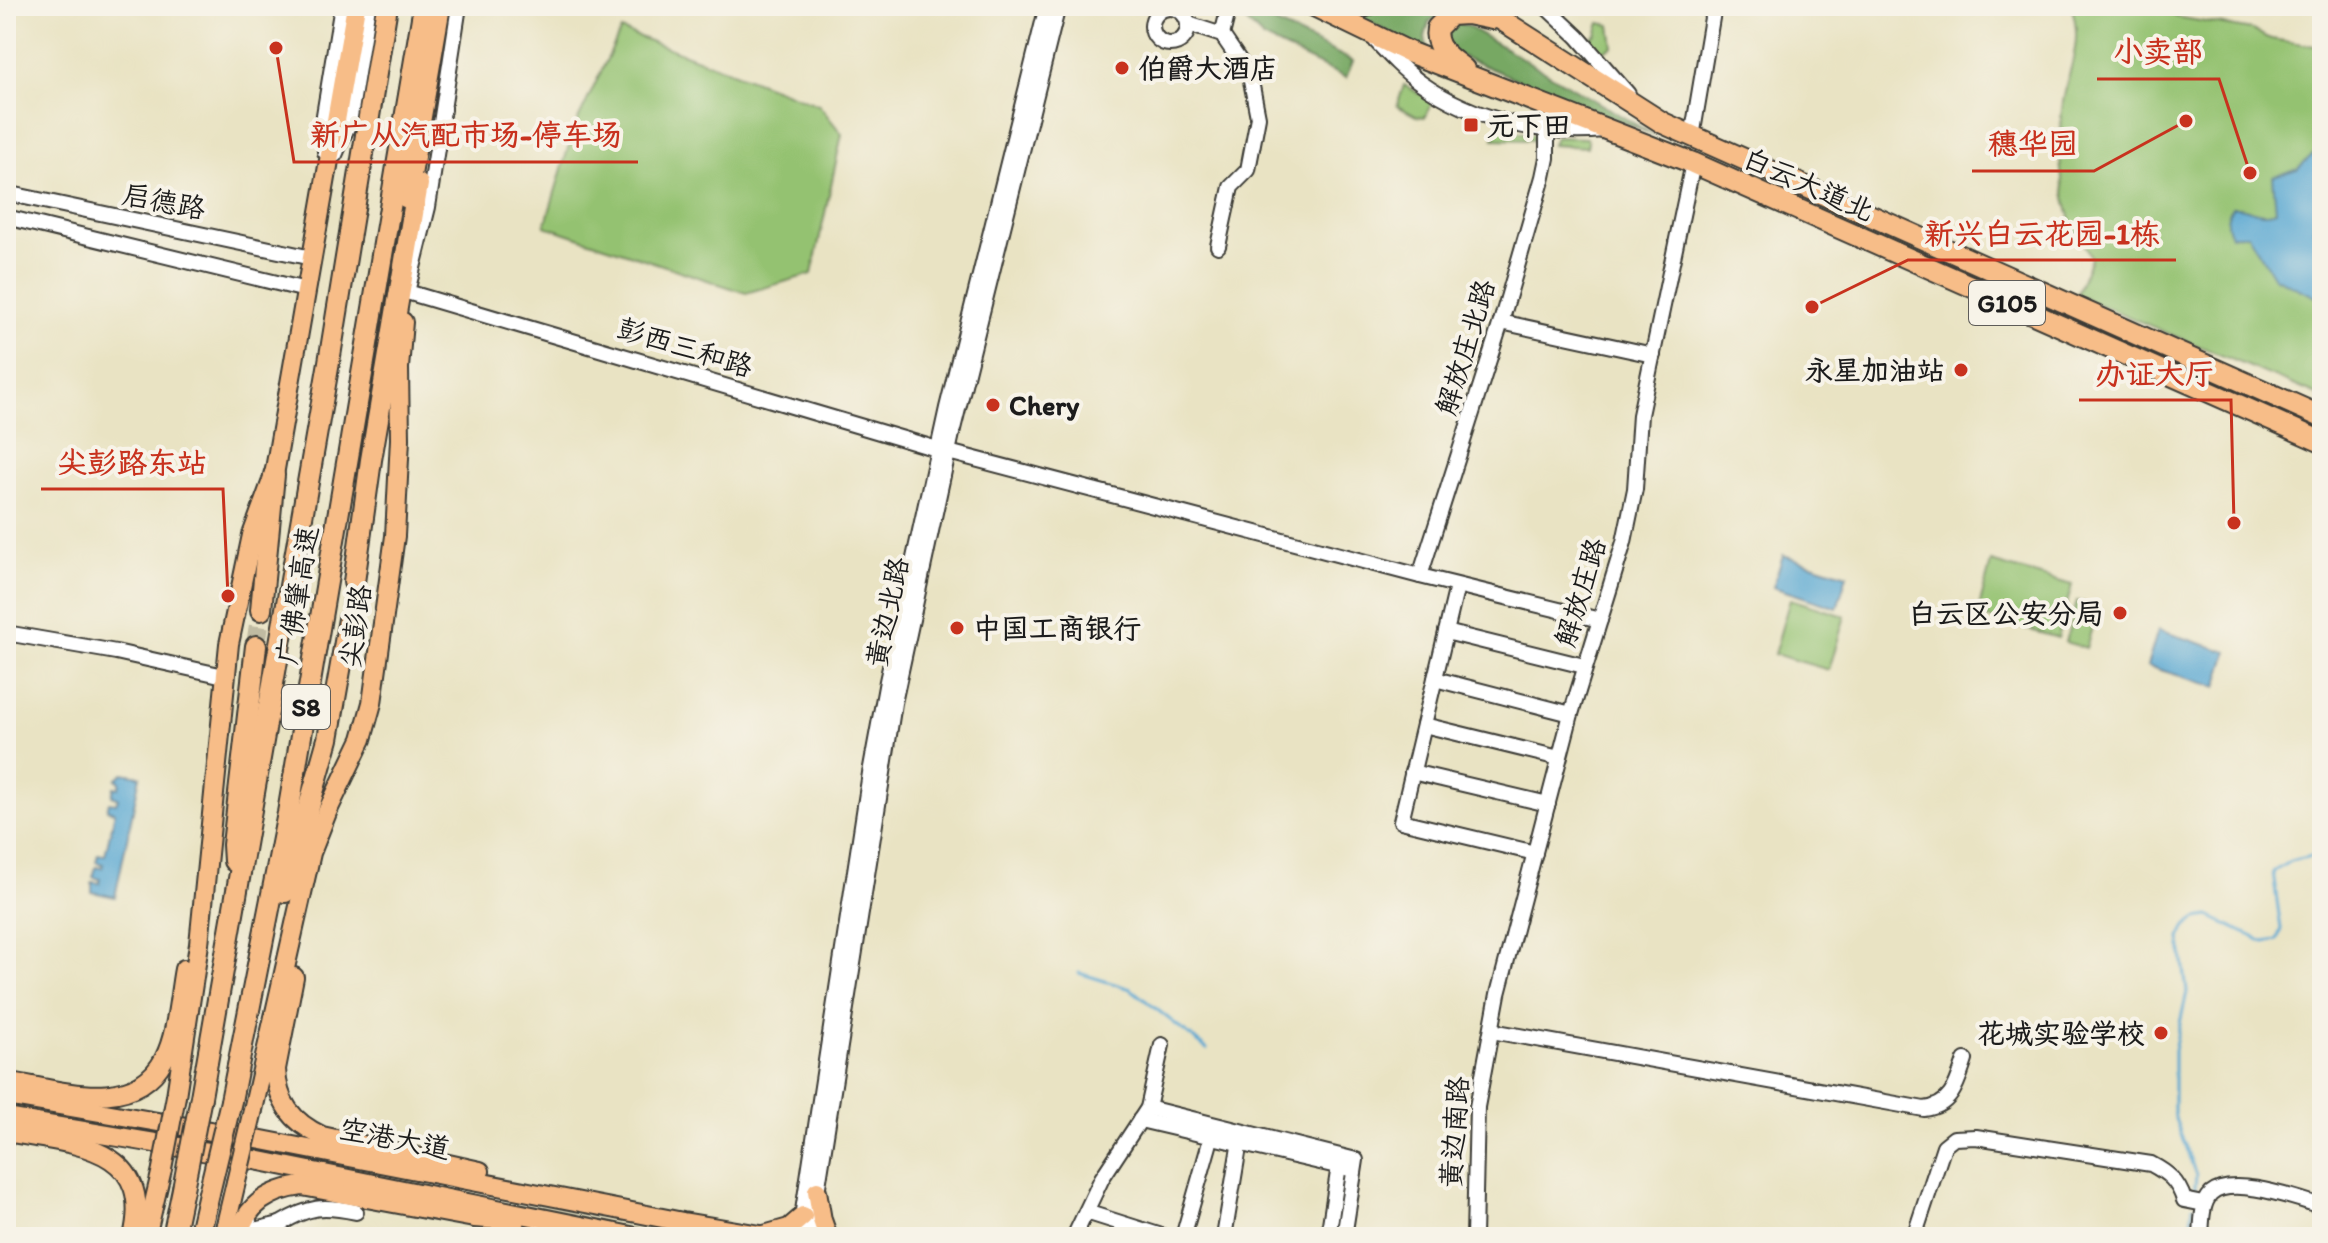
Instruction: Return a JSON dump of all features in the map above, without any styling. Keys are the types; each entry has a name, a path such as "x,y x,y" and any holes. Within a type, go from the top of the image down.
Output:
{"highway":[{"name":"广佛肇高速","path":"173,1237 236,904 387,6"},
{"name":"广佛肇高速","path":"199,1237 243,1046 290,800 424,6"},
{"path":"396,313 402,222 440,6"},
{"name":"白云大道北","path":"1314,6 1479,81 1693,163 2322,442"},
{"path":"1339,6 1366,6"},
{"name":"白云大道北","path":"1480,6 1644,113 1692,137 2322,417"},
{"path":"1479,81 1440,48 1436,42 1437,28 1444,18 1459,14 1504,21"},
{"path":"354,582 371,460 418,184"},
{"path":"261,610 274,475"},
{"path":"243,1046 328,739 349,619"},
{"path":"236,904 233,845 256,646"}],"main road":[{"path":"146,1237 176,1096 199,944 224,676 233,618 249,548 274,475 356,6"},
{"path":"407,292 418,184 449,6"},
{"name":"尖彭路","path":"223,1237 304,880 319,831 362,739 372,703 395,536 400,439 399,368 407,292"},
{"path":"6,1081 104,1095 128,1091 154,1073 165,1059 170,1044 204,880"},
{"path":"304,880 293,983 276,1069 276,1084 290,1114 322,1136 492,1174 546,1196"},
{"name":"空港大道","path":"6,1096 257,1139 546,1196 707,1232 768,1236"},
{"name":"空港大道","path":"6,1118 250,1159 636,1237"},
{"path":"6,1132 89,1147 115,1160 123,1168 136,1195 133,1237"},
{"path":"237,1237 248,1213 260,1200 276,1191 302,1186 474,1218 510,1221 542,1218"},
{"path":"817,1191 828,1237"},
{"path":"768,1236 789,1228 803,1216"}],"street":[{"path":"326,177 324,115 342,6"},
{"path":"326,177 349,123 368,6"},
{"name":"尖彭路","path":"407,292 428,207 459,6"},
{"name":"黄边北路","path":"799,1237 877,730 1047,6"},
{"name":"黄边北路","path":"810,1237 885,748 942,451 1058,6"},
{"path":"1545,6 1578,37 1644,113"},
{"path":"1692,137 1714,6"},
{"path":"1222,35 1228,11"},
{"path":"1188,24 1222,35 1250,76 1258,117 1248,170 1231,187 1218,246"},
{"path":"1367,32 1412,76 1443,97 1506,121 1547,131 1610,129"},
{"name":"解放庄北路","path":"1420,576 1501,322 1543,177 1547,131"},
{"name":"解放庄路","path":"1492,1031 1504,971 1559,758 1584,666 1618,567 1630,514 1640,415 1693,163"},
{"name":"启德路","path":"6,193 312,258"},
{"name":"启德路","path":"6,217 306,290"},
{"name":"彭西三和路","path":"407,292 942,451 1457,586 1600,620"},
{"path":"1501,322 1653,355"},
{"path":"1457,586 1401,821 1535,853"},
{"path":"1446,632 1584,666"},
{"path":"6,633 116,652 224,676"},
{"path":"1435,679 1571,714"},
{"path":"1424,725 1559,758"},
{"path":"1412,772 1548,804"},
{"path":"1492,1031 1924,1109 1941,1105 1950,1097 1965,1060"},
{"name":"黄边南路","path":"1474,1237 1477,1107 1492,1031"},
{"path":"1074,1237 1102,1178 1144,1114 1162,1045"},
{"path":"1144,1114 1215,1123 1241,1136"},
{"path":"1144,1114 1340,1161 1356,1160 1344,1237"},
{"path":"1183,1237 1215,1123"},
{"path":"1224,1237 1241,1136"},
{"path":"1914,1237 1938,1160 1944,1146 1954,1138 1976,1137 2151,1164 2178,1183 2184,1200 2204,1204"},
{"path":"1328,1237 1340,1161"},
{"path":"2201,1237 2204,1204 2210,1195 2220,1189 2234,1186 2277,1193 2322,1206"},
{"path":"248,1213 250,1231 279,1230 312,1208 333,1207 356,1212"},
{"path":"1086,1212 1165,1237"},
{"path":"538,1237 542,1218"}],"green space":[{"path":"1230,6 1245,6 1353,61 1346,78 1263,38"},
{"path":"1374,6 1450,6 1429,22 1425,37 1428,53 1353,14"},
{"path":"2071,6 2156,6 2177,17 2252,30 2271,39 2322,47 2322,397 2076,295 2091,258 2073,226 2061,168 2062,109 2076,33"},
{"path":"1458,23 1654,135 1458,55 1449,49 1444,31 1449,25"},
{"path":"1600,23 1610,25 1613,46 1602,52 1588,40 1596,34"},
{"path":"621,30 819,105 842,134 812,274 746,293 545,226 574,128"},
{"path":"1404,85 1433,101 1425,117 1397,106"},
{"path":"1498,128 1538,136 1536,140 1494,139"},
{"path":"1555,137 1586,138 1587,147 1552,145"},
{"path":"1991,562 2072,585 2058,638 1977,615"},
{"path":"1790,599 1845,616 1829,670 1774,654"},
{"path":"2077,601 2098,607 2086,648 2065,642"}],"water":[{"path":"2322,146 2322,208 2315,218 2314,227 2322,254 2322,300 2274,277 2248,235 2231,235 2227,221 2232,207 2264,213 2276,211 2273,176 2297,169"},
{"path":"1783,555 1847,575 1837,608 1773,587"},
{"path":"2158,630 2228,652 2217,687 2147,666"},
{"path":"123,773 140,776 115,897 92,892 92,882 100,883 100,879 93,877 96,867 102,868 103,864 96,862 98,854 105,855 115,812 107,810 109,802 116,803 118,798 112,796 114,787 119,788 120,782 116,779"}],"waterway":[{"path":"2194,1198 2196,1175 2174,1116 2174,1050 2187,992 2180,938 2186,926 2197,918 2209,916 2264,942 2277,940 2281,929 2273,872 2290,861 2316,855 2322,849"},
{"path":"1079,973 1131,989 1207,1049"},
{"path":"2189,1237 2193,1206"}],"tunnel":[{"path":"349,619 354,582"},
{"path":"256,646 261,610"}],"place":[{"name":"新广从汽配市场-停车场","path":"276,48"},
{"name":"伯爵大酒店","path":"1122,68"},
{"name":"穗华园","path":"2186,121"},
{"name":"元下田","path":"1471,125"},
{"name":"小卖部","path":"2250,173"},
{"name":"新兴白云花园-1栋","path":"1812,307"},
{"name":"永星加油站","path":"1961,370"},
{"name":"Chery","path":"993,405"},
{"name":"办证大厅","path":"2234,523"},
{"name":"尖彭路东站","path":"228,596"},
{"name":"白云区公安分局","path":"2120,613"},
{"name":"中国工商银行","path":"957,628"},
{"name":"花城实验学校","path":"2161,1033"}]}
